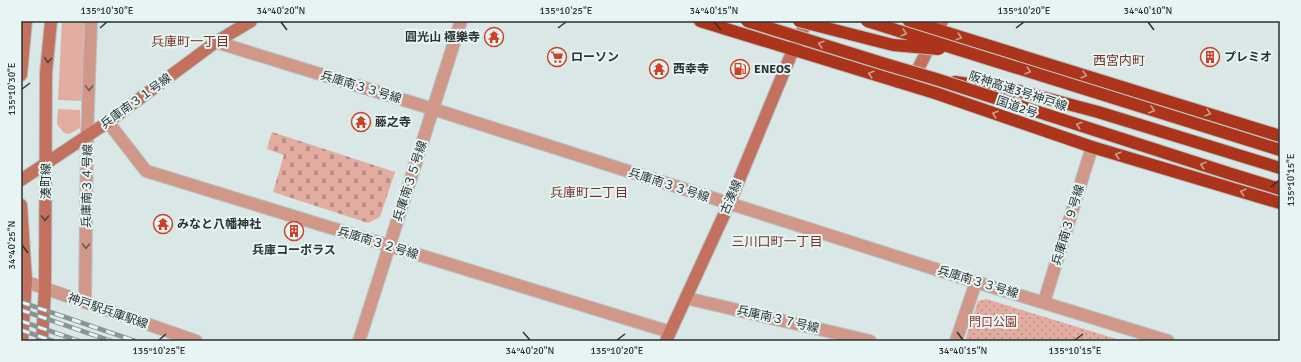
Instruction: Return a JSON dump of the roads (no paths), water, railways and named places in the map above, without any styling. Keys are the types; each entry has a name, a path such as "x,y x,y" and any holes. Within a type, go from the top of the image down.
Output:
{"highway":[{"name":"国道2号","path":"700,21 935,93 1092,148 1280,203"},
{"name":"阪神高速3号神戸線","path":"748,21 936,79 1280,189"},
{"path":"799,21 894,45 965,52"},
{"name":"阪神高速3号神戸線","path":"867,21 1280,150"},
{"path":"909,21 940,26 1280,136"},
{"path":"936,79 1019,92 1098,112 1280,168"}],"street":[{"path":"21,75 26,21"},
{"name":"湊町線","path":"42,341 45,288 46,73 51,21"},
{"name":"兵庫南３４号線","path":"85,302 87,136 91,21"},
{"name":"兵庫南３１号線","path":"21,180 108,122 216,42 251,21"},
{"name":"兵庫南３５号線","path":"358,341 461,21"},
{"name":"古湊線","path":"668,336 729,204 793,50 807,21"},
{"path":"898,82 908,78 917,71 940,26"},
{"name":"兵庫南３３号線","path":"216,42 433,109 976,282 1168,341"},
{"name":"兵庫南３２号線","path":"108,122 146,171 389,246 668,336"},
{"name":"兵庫南３９号線","path":"1044,302 1092,148"},
{"path":"21,205 23,281 22,341"},
{"name":"神戸駅兵庫駅線","path":"23,281 196,341"},
{"path":"956,341 976,282"},
{"name":"兵庫南３７号線","path":"686,298 870,341"}],"railway":[{"path":"21,302 135,341"},
{"path":"21,310 111,341"},
{"path":"21,321 79,341"},
{"path":"21,330 53,341"}],"place":[{"name":"圓光山 極樂寺","path":"494,37"},
{"name":"ローソン","path":"557,57"},
{"name":"プレミオ","path":"1210,57"},
{"name":"西幸寺","path":"659,69"},
{"name":"ENEOS","path":"740,69"},
{"name":"藤之寺","path":"361,122"},
{"name":"みなと八幡神社","path":"163,224"},
{"name":"兵庫コーポラス","path":"294,231"}],"district":[{"name":"兵庫町一丁目","path":"190,41"},
{"name":"西宮内町","path":"1119,60"},
{"name":"兵庫町二丁目","path":"589,192"},
{"name":"三川口町一丁目","path":"777,241"}],"park label":[{"name":"門口公園","path":"993,322"}]}
